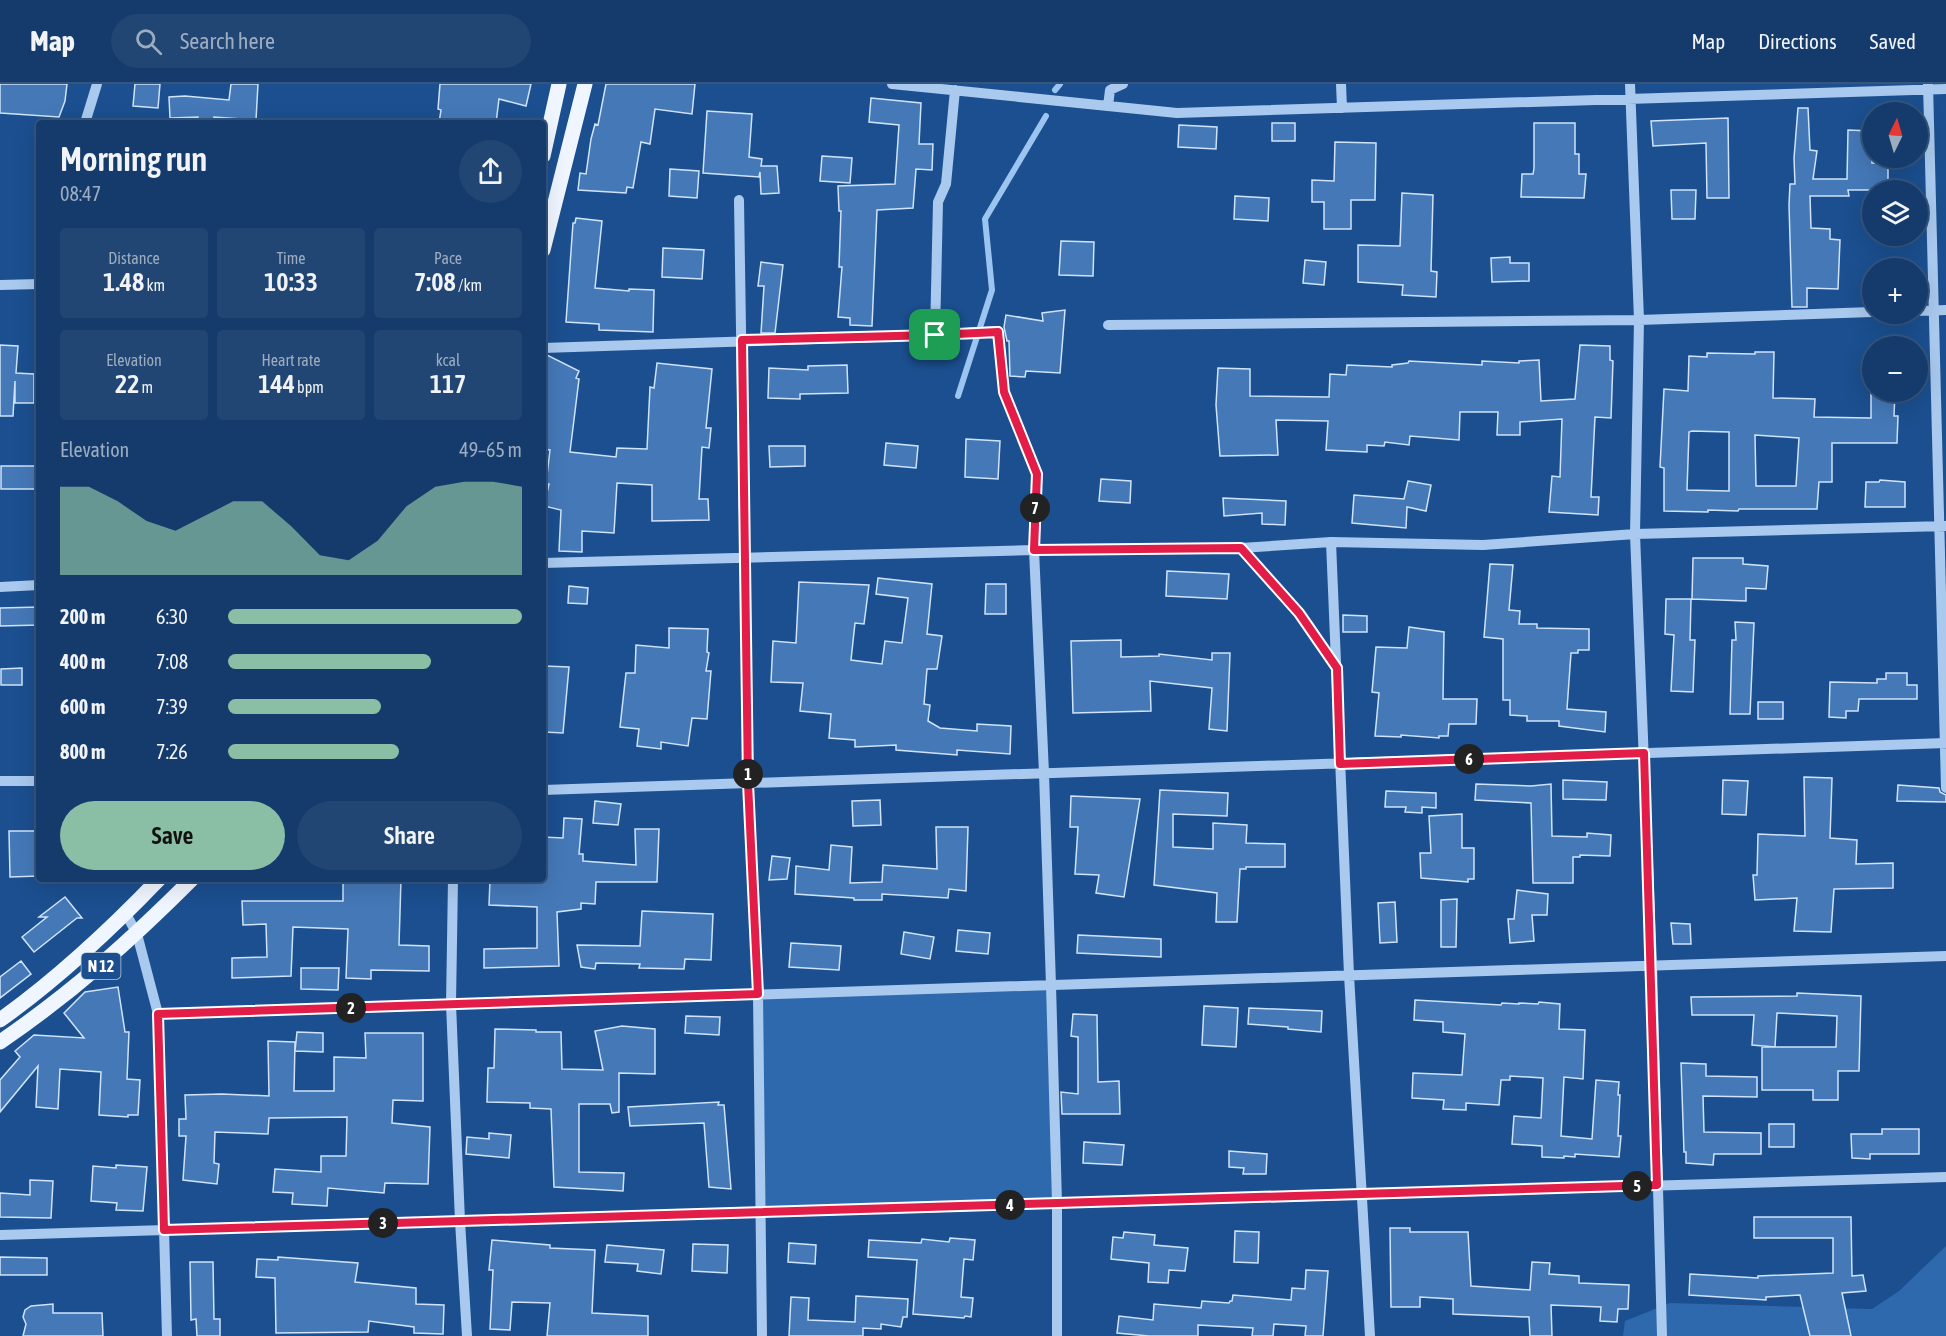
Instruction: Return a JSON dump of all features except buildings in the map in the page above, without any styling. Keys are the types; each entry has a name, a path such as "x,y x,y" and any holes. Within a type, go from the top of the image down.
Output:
{"main road":[{"path":"546,142 559,84"},
{"path":"546,238 585,84"},
{"name":"N 12","path":"0,1020 21,1005 126,914 156,882"},
{"name":"N 12","path":"0,1042 98,968 137,934 189,882"}],"street":[{"path":"86,120 97,84"},
{"path":"892,84 1177,113 1928,87 1946,89"},
{"path":"1108,106 1110,90 1123,84"},
{"path":"1341,84 1341,108"},
{"path":"1630,84 1639,320 1635,534 1652,966 1662,1336"},
{"path":"1928,87 1942,526 1946,788"},
{"path":"935,335 938,202 946,184 955,90"},
{"path":"739,200 748,783 758,994 762,1336"},
{"path":"0,285 36,284"},
{"path":"1928,310 1946,310"},
{"path":"1108,325 1639,320 1862,312"},
{"path":"546,348 998,332 1004,392 1037,474 1034,550 1044,773 1057,1203 1057,1336"},
{"path":"546,563 1034,550 1241,548 1331,542 1483,545 1635,534 1942,526"},
{"path":"1331,542 1349,975 1370,1336"},
{"path":"0,587 36,585"},
{"path":"546,790 1945,743"},
{"path":"0,781 36,781"},
{"path":"453,882 451,1005 467,1336"},
{"path":"126,914 137,934 158,1014 167,1336"},
{"path":"158,1014 1946,956"},
{"path":"0,1235 1946,1177"}],"path":[{"path":"1241,548 1299,613 1337,668"}],"shaded area":[{"path":"1051,985 1057,1203 762,1212 758,994"},
{"path":"1946,1246 1946,1336 1623,1336 1625,1321 1670,1303 1872,1309 1899,1291"}],"waterway":[{"path":"1055,90 1060,84"},
{"path":"958,396 992,290 985,219 1046,116"}],"route":[{"path":"998,332 1004,392 1037,474 1034,550 1241,548 1299,613 1337,668 1340,764 1644,753 1657,1185 164,1230 158,1014 758,994 748,783 742,340 935,335 998,332"}]}
